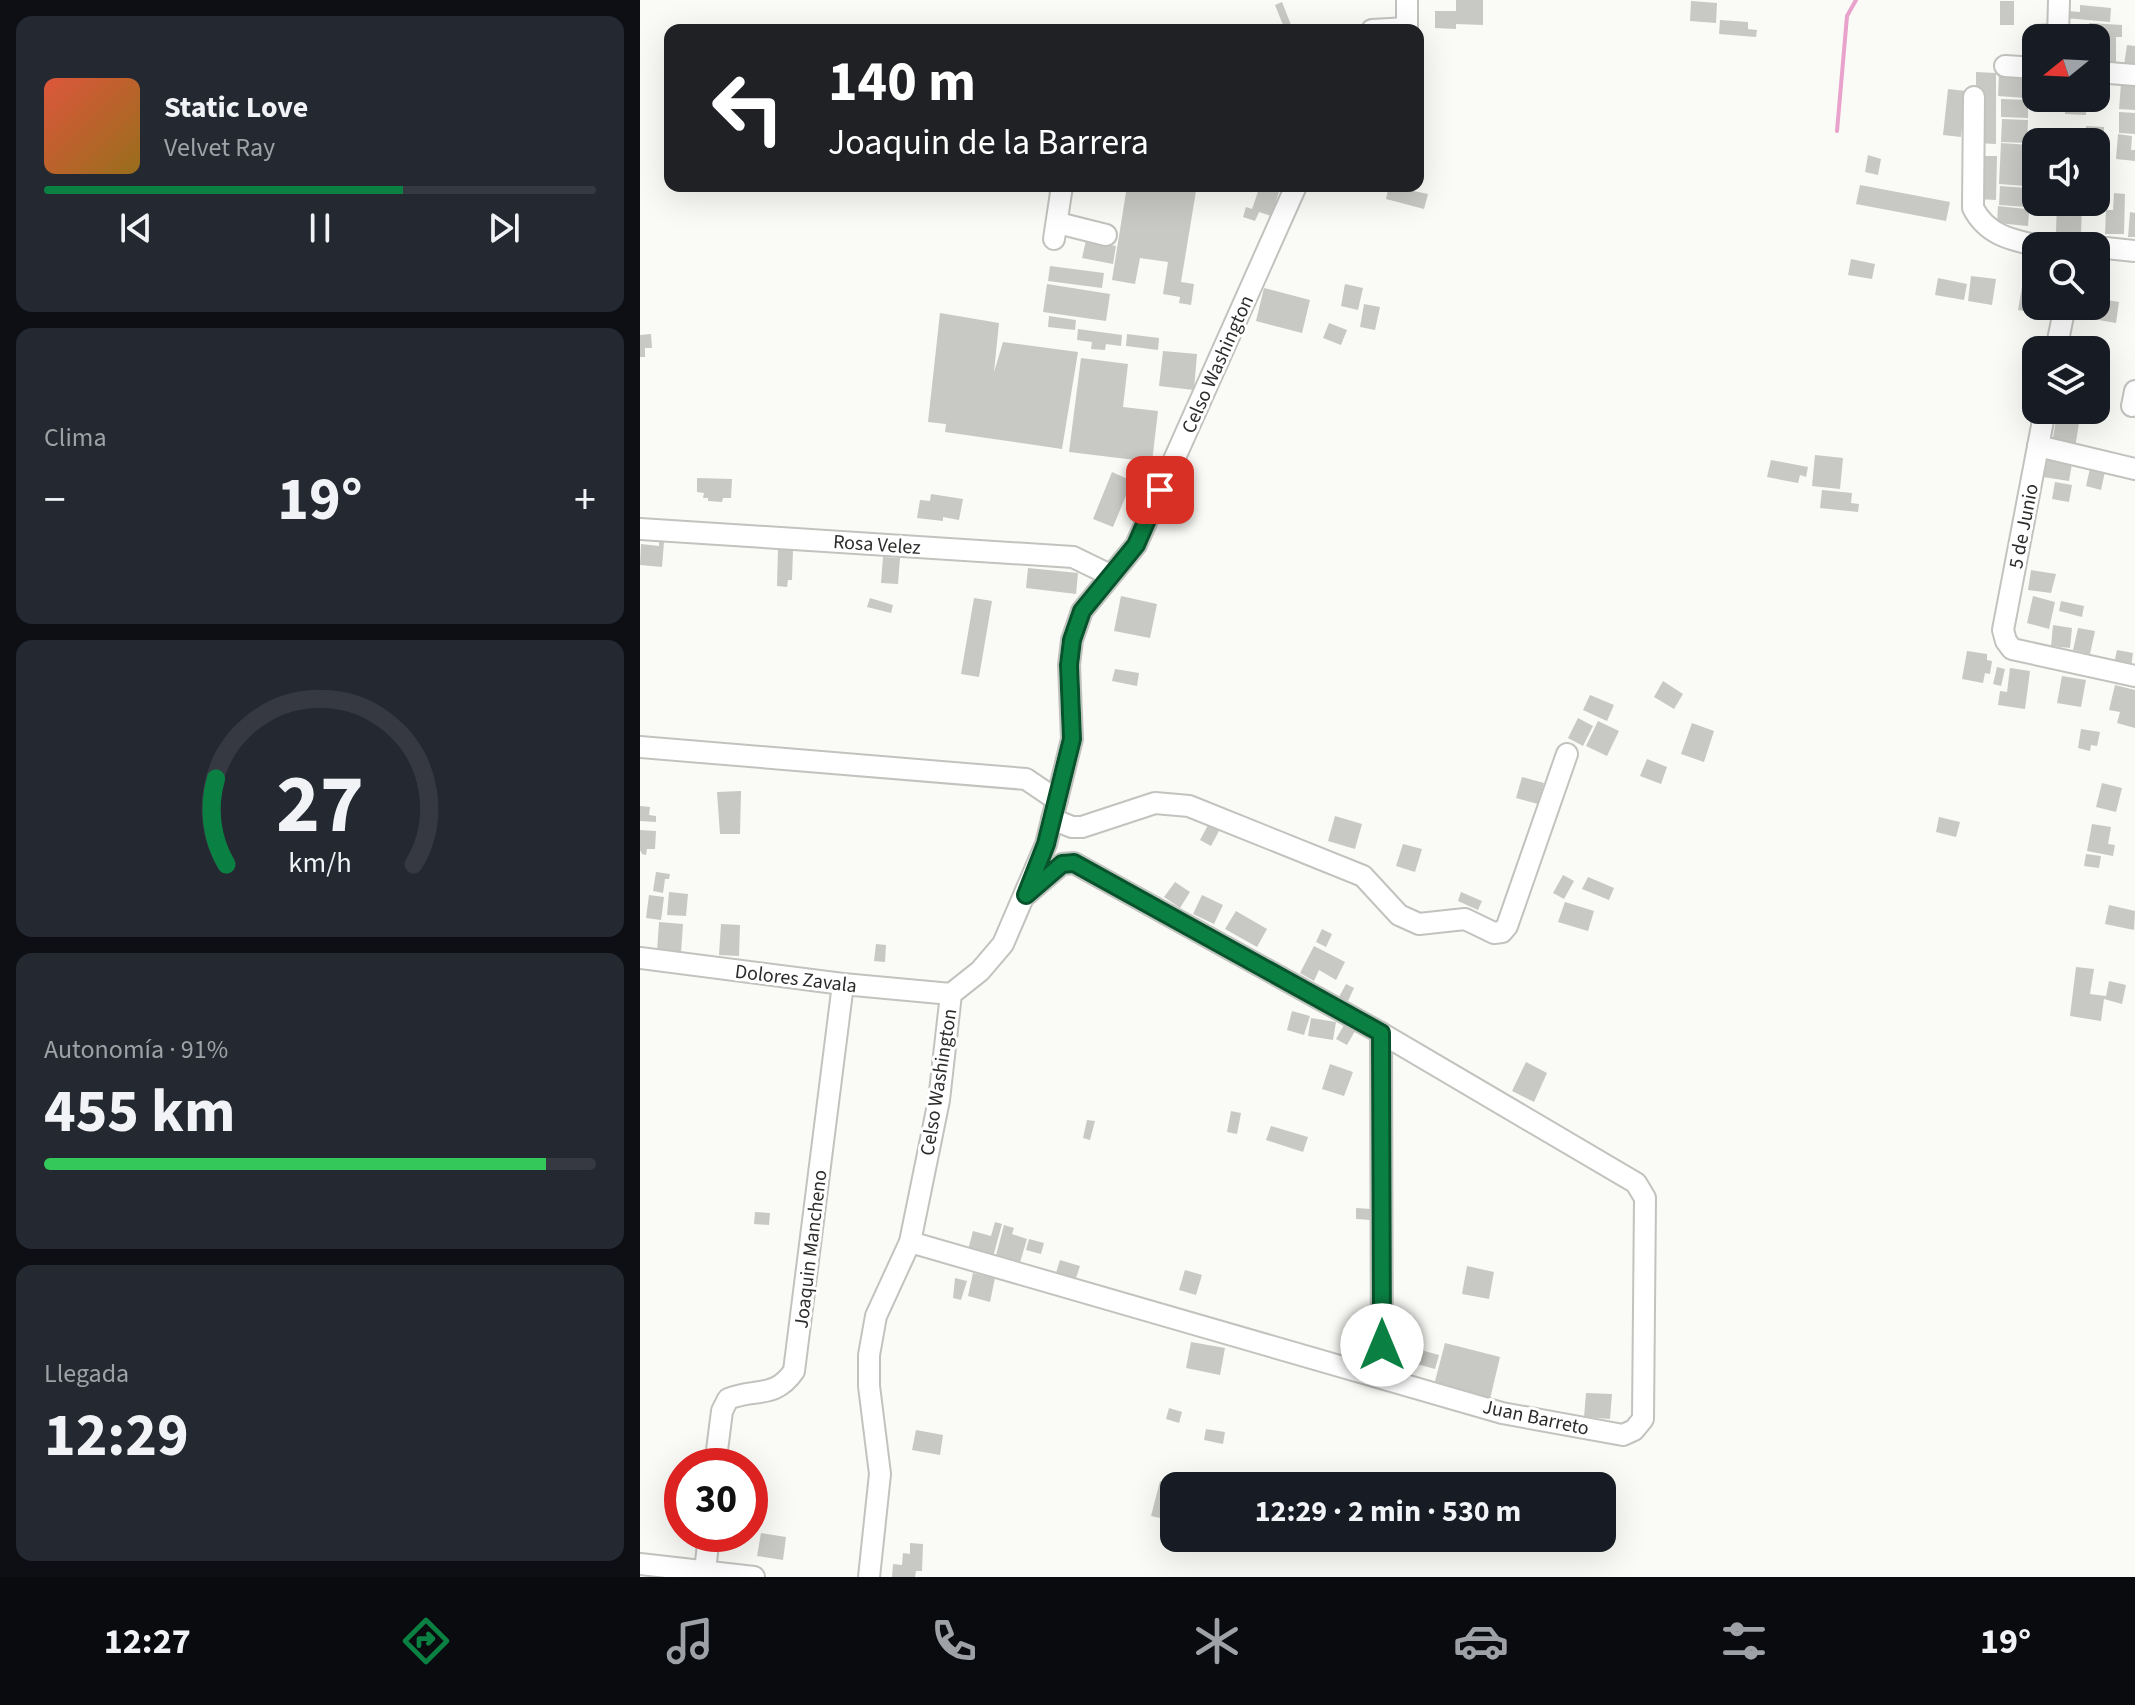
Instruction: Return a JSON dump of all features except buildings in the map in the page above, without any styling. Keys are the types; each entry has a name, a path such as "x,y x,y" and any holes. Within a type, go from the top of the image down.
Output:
{"street":[{"path":"1407,0 1407,24"},
{"path":"2058,24 2059,0"},
{"path":"2005,66 2022,67"},
{"path":"2110,73 2135,75"},
{"path":"1974,97 1973,208 1979,220 2002,239 2022,243"},
{"path":"1061,192 1056,231 1106,235"},
{"name":"Celso Washington","path":"869,1577 880,1474 869,1386 869,1355 876,1316 910,1242 939,1100 951,994 980,971 1003,944 1026,895 1046,844 1072,739 1069,665 1072,640 1082,611 1136,545 1293,192"},
{"path":"2110,248 2135,251"},
{"name":"5 de Junio","path":"2042,424 2003,630 2006,641 2012,649 2135,676"},
{"path":"2038,446 2135,469"},
{"name":"Rosa Velez","path":"640,529 1073,557 1110,575"},
{"path":"640,747 1026,779 1072,827 1082,827 1155,803 1189,806 1363,876 1399,915 1419,924 1465,919 1494,933 1502,932 1507,926 1567,754"},
{"path":"1026,895 1062,864 1074,863 1381,1033 1382,1376"},
{"name":"Dolores Zavala","path":"640,958 843,984 951,994"},
{"name":"Joaquin Mancheno","path":"717,1448 722,1411 728,1399 773,1390 784,1384 794,1371 843,984"},
{"name":"Juan Barreto","path":"910,1242 1502,1413 1623,1435 1634,1430 1643,1419 1642,1189 1381,1033"},
{"path":"705,1572 707,1552"},
{"path":"640,1564 754,1577"}],"waterway":[{"path":"1837,131 1847,16 1856,0"}],"route":[{"path":"1160,490 1136,545 1082,611 1072,640 1069,665 1072,739 1046,844 1026,895 1062,864 1074,863 1381,1033 1382,1345"}]}
